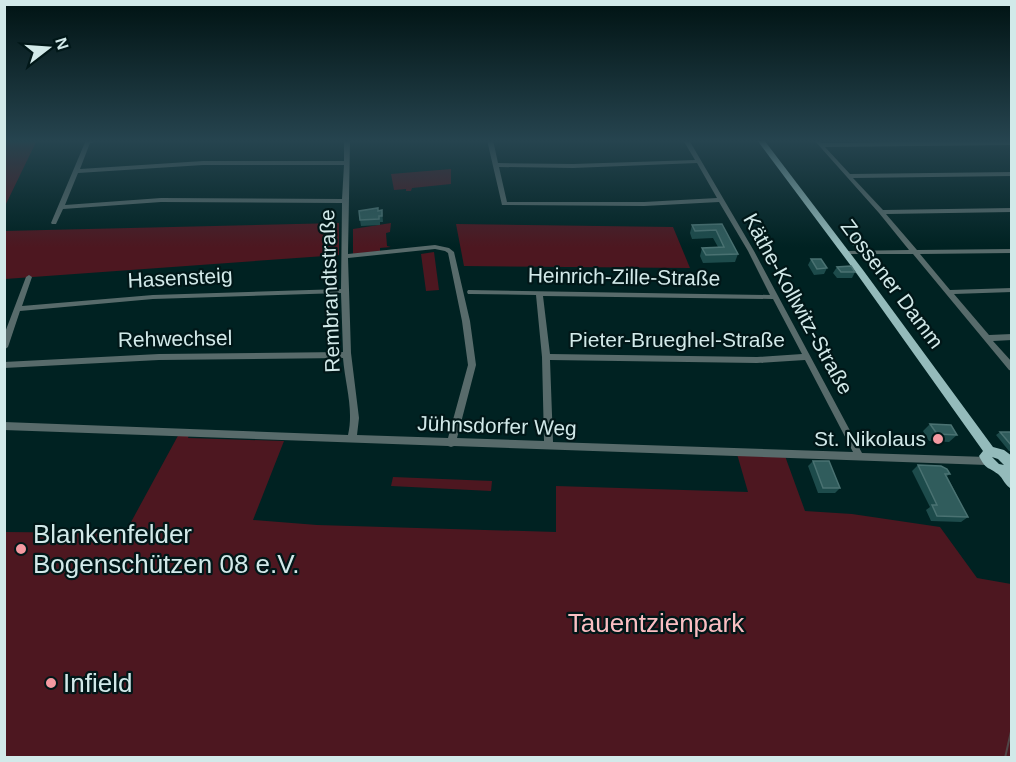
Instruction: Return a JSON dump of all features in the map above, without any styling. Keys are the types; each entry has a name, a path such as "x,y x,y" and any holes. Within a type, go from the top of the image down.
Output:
{"main road":[{"name":"Zossener Damm","path":"787,176 845,253 989,457"},
{"path":"989,457 1008,464 1011,484"}],"street":[{"path":"54,223 74,176"},
{"name":"Rembrandtstraße","path":"346,176 344,291 347,355 356,424 352,439"},
{"path":"497,176 504,204 633,204 719,200"},
{"name":"Käthe-Kollwitz-Straße","path":"704,176 751,251 859,455"},
{"path":"849,176 885,176"},
{"path":"849,176 1011,368"},
{"path":"62,207 161,200 345,201"},
{"path":"881,212 1011,210"},
{"path":"345,256 435,247 451,252 469,334 472,365 451,443"},
{"path":"845,253 1011,251"},
{"path":"4,347 29,277"},
{"path":"947,292 1011,290"},
{"name":"Hasensteig","path":"18,309 153,297 344,291"},
{"name":"Heinrich-Zille-Straße","path":"471,292 775,297"},
{"path":"539,294 546,357 549,446"},
{"path":"987,338 1011,337"},
{"name":"Rehwechsel","path":"4,365 159,357 347,355"},
{"name":"Pieter-Brueghel-Straße","path":"546,357 689,360 807,357"},
{"name":"Jühnsdorfer Weg","path":"4,426 451,443 989,457"}],"green space":[{"path":"5,176 20,176 5,206"},
{"path":"391,176 451,176 451,184 412,188 411,191 394,190"},
{"path":"339,223 339,255 5,279 4,231"},
{"path":"391,223 390,232 386,233 387,246 391,247 380,248 380,251 353,254 353,229"},
{"path":"456,224 673,227 690,268 464,266"},
{"path":"434,252 439,290 426,291 421,254"},
{"name":"Tauentzienpark","path":"180,432 190,432 188,438 284,441 253,520 317,525 556,532 556,486 748,492 737,454 785,456 805,511 852,514 940,527 977,578 1011,584 1011,757 5,758 5,532 111,533 123,531 130,524"},
{"path":"393,477 492,481 491,491 391,486"}],"building":[{"path":"378,208 378,211 382,210 382,216 379,216 379,219 360,220 359,211"},
{"path":"722,224 738,254 706,255 702,248 724,247 716,230 695,231 692,225"},
{"path":"851,236 860,236 864,242 855,242"},
{"path":"811,259 821,259 827,268 817,269"},
{"path":"851,266 855,272 841,272 837,267"},
{"path":"930,424 951,425 957,435 937,434"},
{"path":"1000,432 1010,432 1011,445"},
{"path":"813,461 829,461 840,488 823,488"},
{"path":"918,465 941,466 947,469 950,474 945,474 968,517 937,516 932,505 937,505"}],"waterway":[{"path":"1005,758 1012,727"}],"place":[{"name":"St. Nikolaus","path":"938,439"},
{"name":"Blankenfelder Bogenschützen 08 e.V.","path":"21,549"},
{"name":"Infield","path":"51,683"}]}
